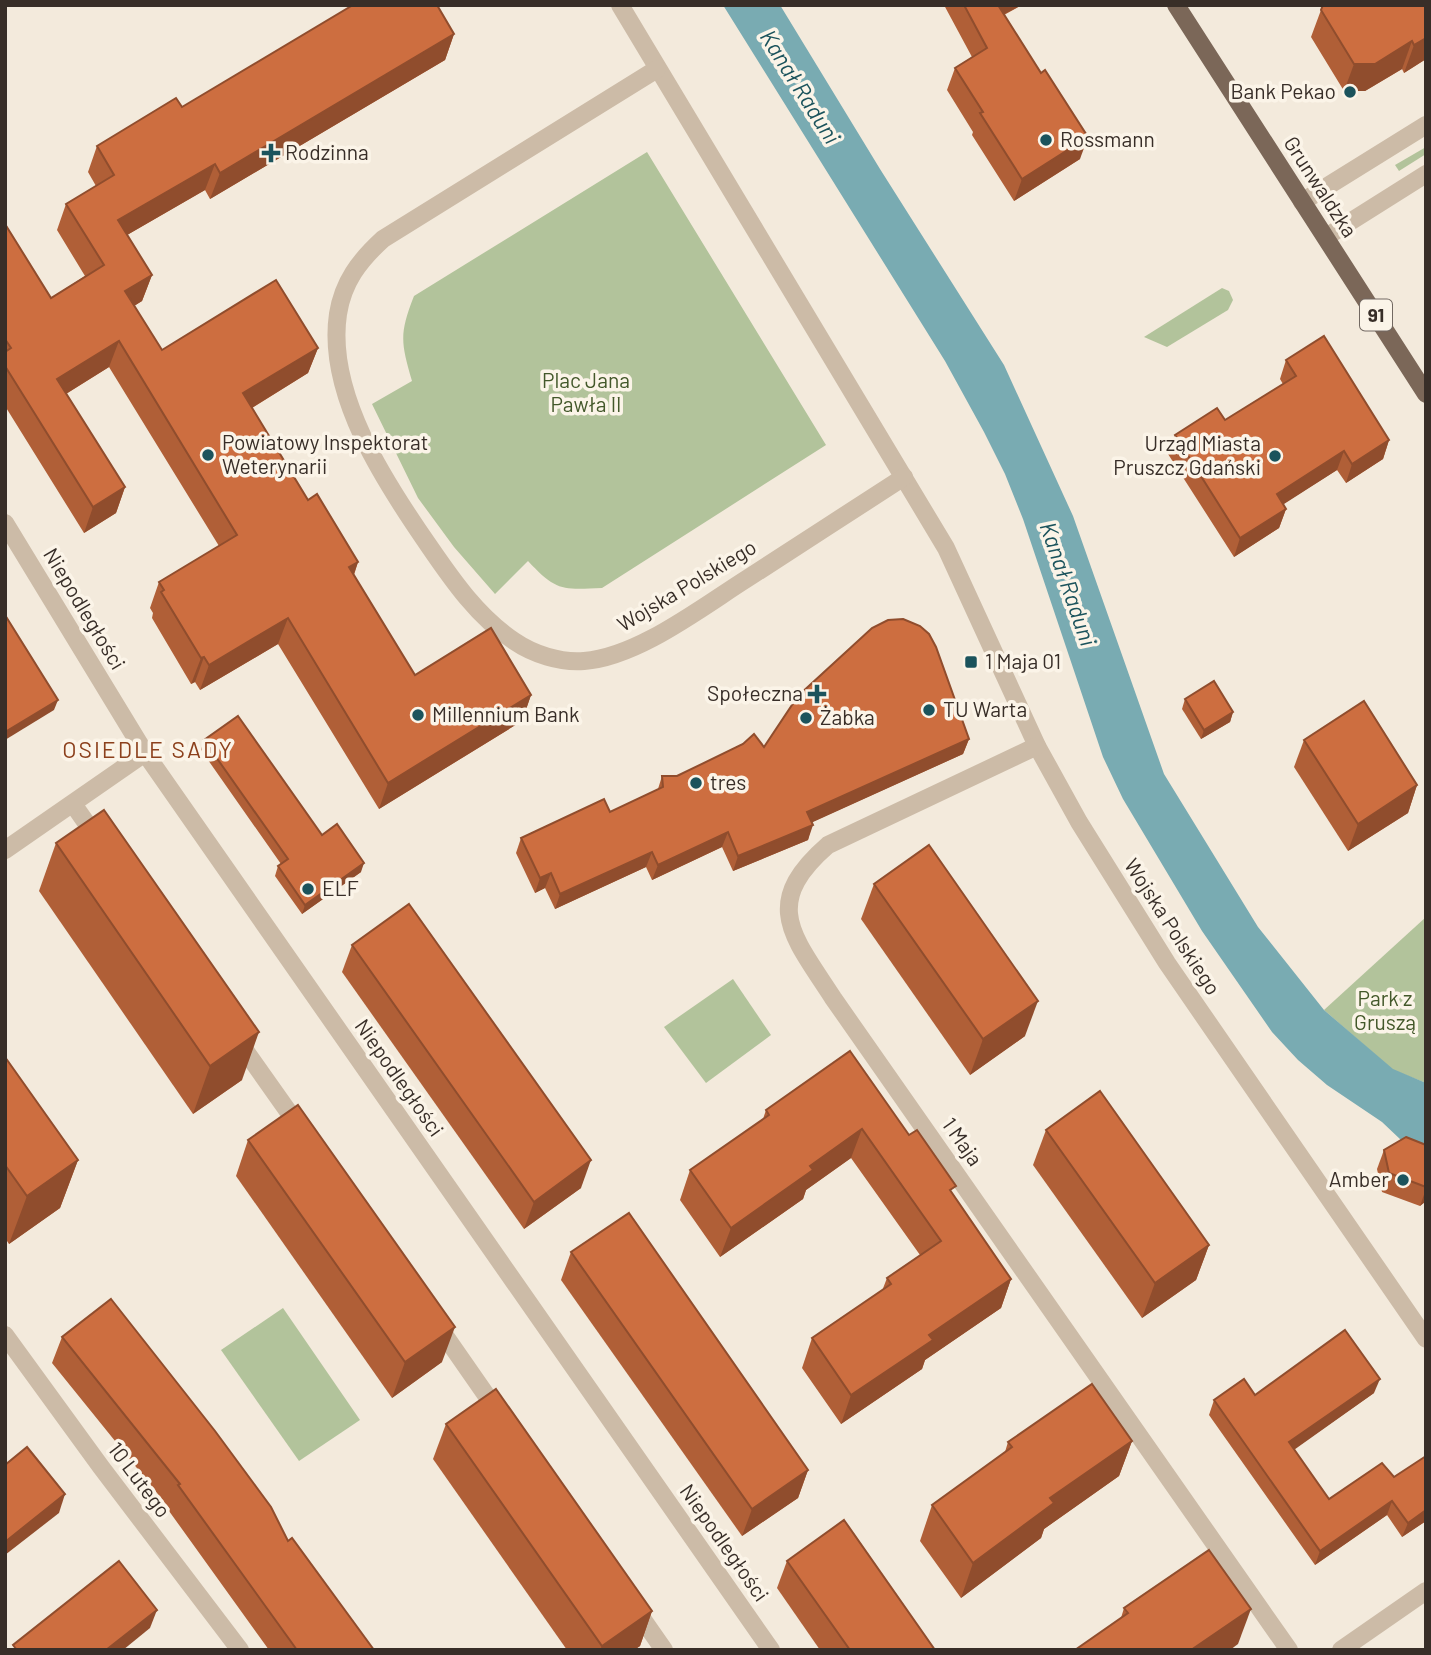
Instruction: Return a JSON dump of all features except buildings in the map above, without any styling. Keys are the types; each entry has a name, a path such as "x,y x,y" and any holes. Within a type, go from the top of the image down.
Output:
{"main road":[{"name":"Grunwaldzka","path":"1175,5 1426,394"}],"street":[{"name":"Wojska Polskiego","path":"620,5 946,548 1037,746 1085,833 1167,963 1426,1339"},
{"name":"Wojska Polskiego","path":"657,69 383,239 362,259 344,286 337,317 341,373 355,420 402,507 458,587 480,612 511,639 550,657 581,661 620,652 669,628 904,477"},
{"path":"1302,202 1426,125"},
{"path":"1326,237 1426,174"},
{"name":"Niepodległości","path":"5,523 145,752 771,1650"},
{"name":"1 Maja","path":"1037,746 828,845 807,863 791,890 788,916 797,942 833,998 1289,1650"},
{"path":"5,850 145,752"},
{"path":"73,804 106,851"},
{"path":"231,1030 310,1143"},
{"path":"429,1314 508,1426"},
{"name":"10 Lutego","path":"5,1335 109,1478 240,1650"},
{"path":"1341,1650 1426,1591"},
{"path":"625,1594 664,1650"}],"green space":[{"path":"1426,147 1426,154 1399,171 1395,165"},
{"name":"Plac Jana Pawła II","path":"647,152 826,445 602,588 578,589 560,586 546,578 528,561 495,594 454,547 418,498 372,404 412,381 403,338 414,296"},
{"path":"1222,288 1229,291 1233,300 1228,310 1167,347 1144,337"},
{"name":"Park z Gruszą","path":"1426,917 1426,1083 1393,1070 1324,1010"},
{"path":"733,979 771,1035 706,1083 664,1027"},
{"path":"283,1308 360,1420 299,1461 221,1350"}],"water":[{"name":"Kanał Raduni","path":"723,5 780,5 1004,365 1073,516 1164,774 1258,927 1324,1010 1393,1069 1426,1083 1426,1148 1401,1140 1382,1122 1327,1085 1298,1060 1272,1032 1202,931 1123,799 1103,757 1023,519 984,432 945,361"}],"place":[{"name":"Bank Pekao","path":"1350,92"},
{"name":"Rossmann","path":"1046,140"},
{"name":"Rodzinna","path":"271,153"},
{"name":"Powiatowy Inspektorat Weterynarii","path":"208,455"},
{"name":"Urząd Miasta Pruszcz Gdański","path":"1275,456"},
{"name":"1 Maja 01","path":"971,662"},
{"name":"Społeczna","path":"817,694"},
{"name":"TU Warta","path":"929,710"},
{"name":"Millennium Bank","path":"418,715"},
{"name":"Żabka","path":"806,718"},
{"name":"tres","path":"696,783"},
{"name":"ELF","path":"308,889"},
{"name":"Amber","path":"1403,1180"}],"district":[{"name":"OSIEDLE SADY","path":"148,750"}]}
